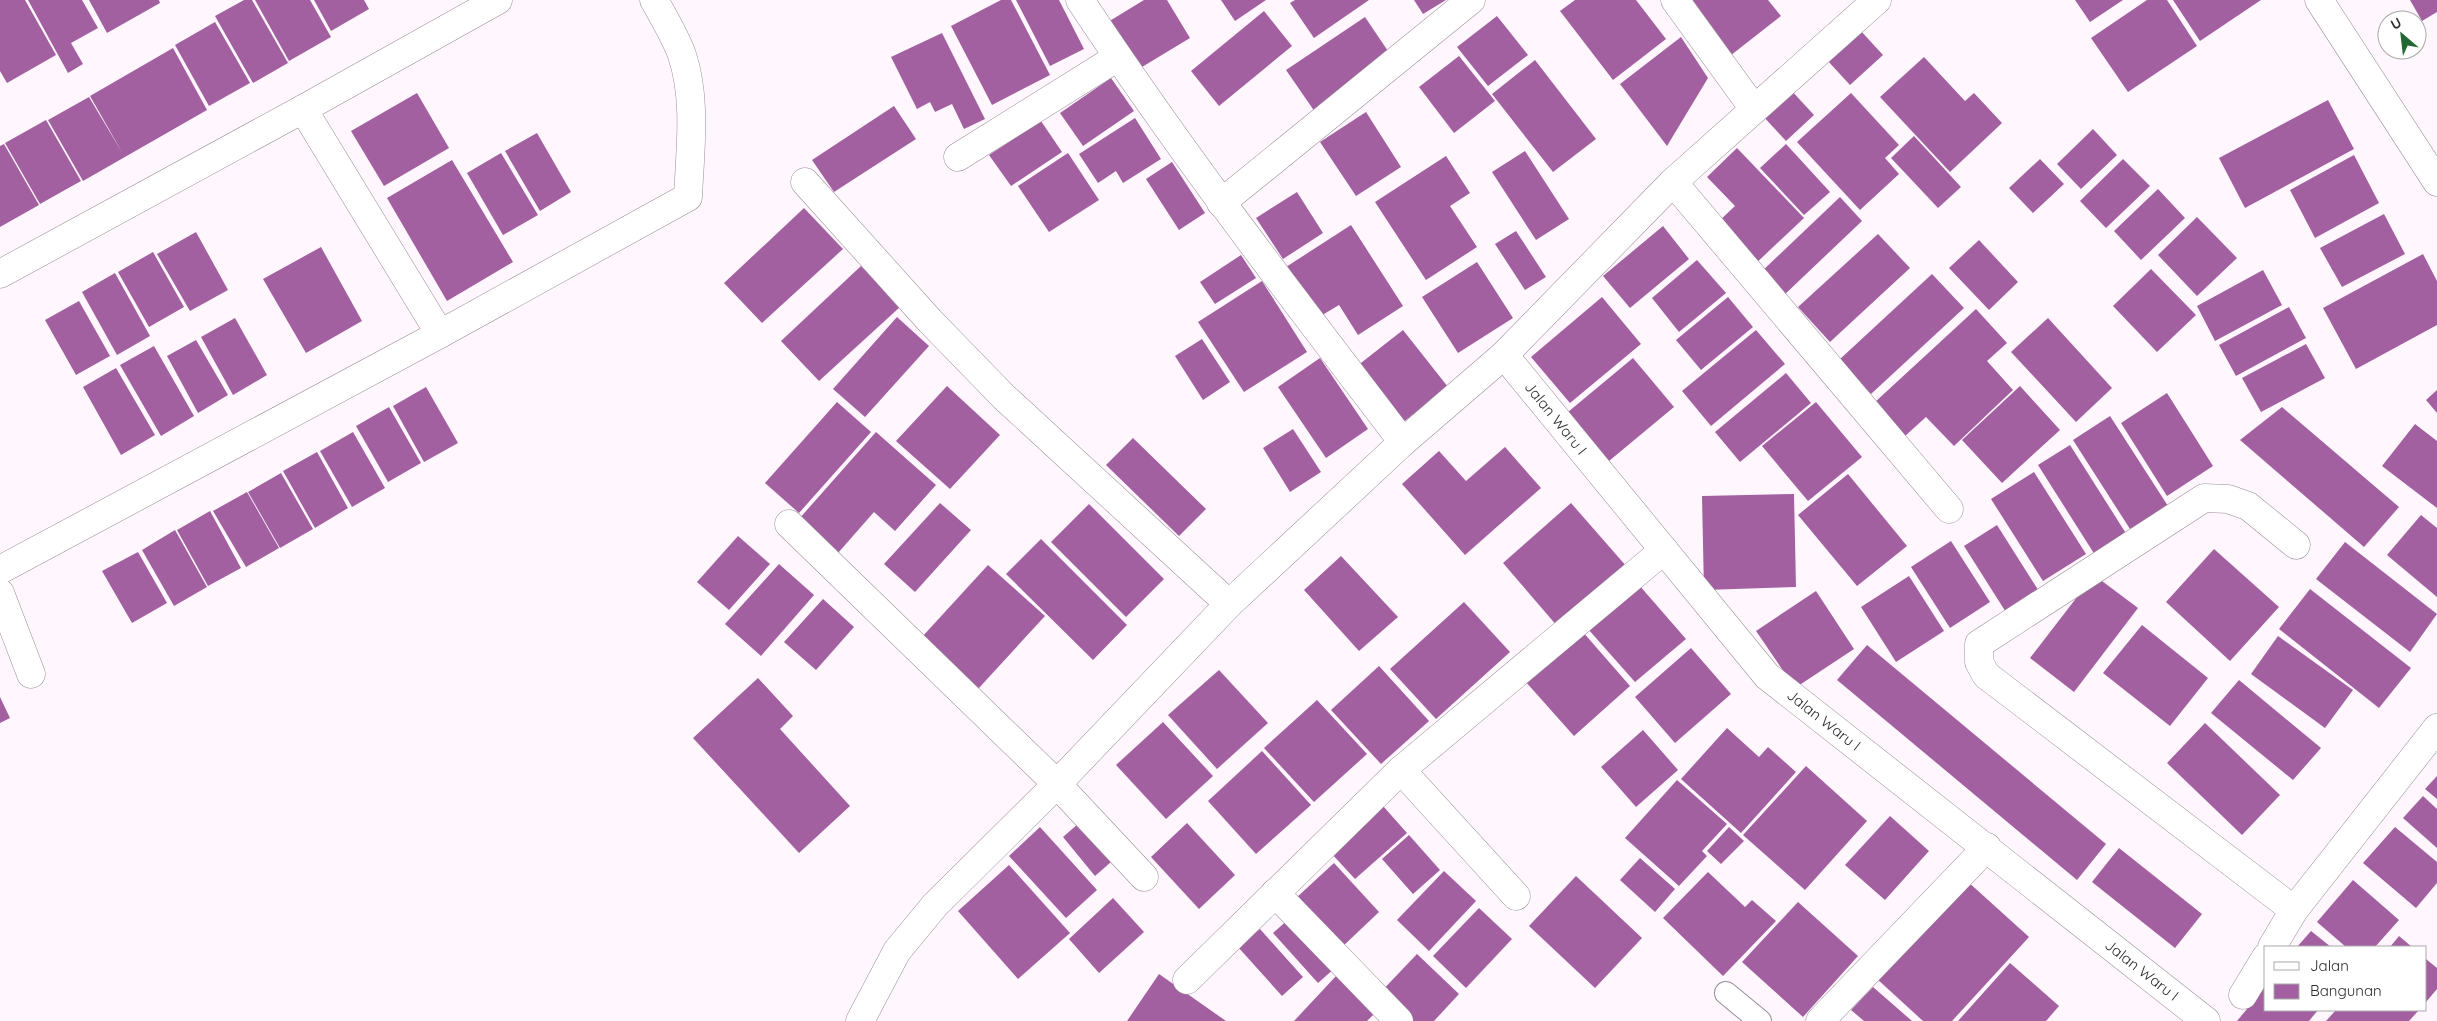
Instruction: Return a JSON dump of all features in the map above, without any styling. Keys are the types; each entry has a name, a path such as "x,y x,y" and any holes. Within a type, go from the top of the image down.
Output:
{"street":[{"path":"0,274 303,110 498,0"},
{"path":"0,570 440,334 688,197 691,103 686,74 682,56 654,0"},
{"path":"1080,0 1118,58 1221,203 1403,442"},
{"path":"1221,203 1471,0"},
{"path":"1676,0 1754,109"},
{"path":"860,1021 897,952 929,913 1057,784 1229,604 1403,442 1504,355 1673,182 1877,0"},
{"path":"2319,0 2437,182"},
{"path":"958,158 1118,58"},
{"path":"303,110 440,334"},
{"path":"805,182 930,321 1004,397 1229,604"},
{"path":"1673,182 1949,509"},
{"name":"Jalan Waru I","path":"1504,355 1767,676 2206,1021"},
{"path":"2294,910 1986,675 1979,662 1979,644 2204,498 2228,499 2248,506 2296,544"},
{"path":"789,524 1057,784 1144,878"},
{"path":"1187,980 1401,770 1664,550"},
{"path":"0,593 30,674"},
{"path":"2273,946 2294,910 2437,728"},
{"path":"1401,770 1516,896"},
{"path":"1820,1021 1987,847"},
{"path":"1275,894 1400,1021"},
{"path":"2243,995 2264,960"}],"lane":[{"path":"1726,994 1760,1021"}],"building":[{"path":"0,0 25,0 56,55 7,83 0,71"},
{"path":"28,0 82,0 98,28 71,43 83,64 68,73"},
{"path":"89,0 159,0 160,3 107,33"},
{"path":"244,0 252,0 288,63 253,83 215,16"},
{"path":"255,0 310,0 331,37 289,61"},
{"path":"314,0 364,0 369,9 331,31"},
{"path":"1001,0 1011,0 1050,75 992,105 951,26"},
{"path":"1016,0 1059,0 1084,49 1050,66"},
{"path":"1144,0 1167,0 1190,38 1137,70 1108,22"},
{"path":"1221,0 1266,0 1235,21"},
{"path":"1295,0 1369,0 1314,38 1290,3"},
{"path":"1414,0 1446,0 1423,14"},
{"path":"1575,0 1636,0 1666,39 1613,80 1560,11"},
{"path":"1680,0 1768,0 1781,16 1726,59"},
{"path":"2075,0 2123,0 2090,22"},
{"path":"2147,0 2167,0 2197,46 2128,92 2091,38"},
{"path":"2173,0 2261,0 2200,41"},
{"path":"2410,0 2437,0 2437,12 2427,18 2427,10 2416,10"},
{"path":"1264,11 1292,46 1219,106 1191,71"},
{"path":"1497,16 1528,55 1488,86 1457,47"},
{"path":"1365,17 1394,60 1315,112 1286,70"},
{"path":"215,22 250,83 209,106 175,45"},
{"path":"1860,30 1883,55 1850,85 1827,60"},
{"path":"942,33 985,119 964,129 952,104 935,112 930,102 917,109 891,57"},
{"path":"1681,37 1708,78 1667,146 1620,84"},
{"path":"173,48 207,110 83,181 48,120 89,97 123,154 90,96"},
{"path":"1459,56 1495,101 1454,133 1419,87"},
{"path":"1924,57 1965,101 1974,93 2002,123 1950,172 1880,97"},
{"path":"1535,60 1596,139 1553,172 1492,94"},
{"path":"1111,78 1134,111 1083,146 1060,113"},
{"path":"1790,89 1814,115 1786,141 1762,115"},
{"path":"417,93 449,148 384,186 351,131"},
{"path":"1851,93 1899,145 1885,158 1899,174 1860,210 1797,142"},
{"path":"2328,100 2354,149 2245,208 2219,158"},
{"path":"894,106 916,139 834,192 812,160"},
{"path":"1366,112 1401,167 1356,196 1320,142"},
{"path":"1135,118 1161,159 1123,183 1116,171 1098,183 1079,154"},
{"path":"46,120 81,181 40,204 5,143"},
{"path":"1041,121 1062,152 1011,186 989,155"},
{"path":"2093,129 2117,155 2081,189 2057,164"},
{"path":"537,133 571,192 540,211 505,151"},
{"path":"1914,136 1961,187 1938,208 1891,158"},
{"path":"4,144 39,205 0,227 0,146"},
{"path":"1786,144 1830,192 1804,215 1760,168"},
{"path":"1737,148 1804,218 1753,266 1717,223 1735,206 1707,177"},
{"path":"1525,151 1569,219 1536,240 1492,172"},
{"path":"501,153 538,215 503,235 467,173"},
{"path":"1068,153 1099,200 1049,232 1018,186"},
{"path":"2354,155 2379,203 2315,238 2290,190"},
{"path":"1446,156 1470,193 1450,206 1477,247 1426,280 1375,202"},
{"path":"2040,159 2064,184 2033,213 2009,188"},
{"path":"2123,159 2150,186 2106,228 2080,201"},
{"path":"452,160 513,262 447,301 387,198"},
{"path":"1172,162 1205,213 1179,230 1146,179"},
{"path":"2158,189 2185,218 2141,260 2114,231"},
{"path":"1297,192 1323,233 1283,259 1256,218"},
{"path":"1840,197 1862,221 1782,297 1759,274"},
{"path":"804,208 843,249 762,323 724,283"},
{"path":"2384,214 2405,254 2342,287 2320,248"},
{"path":"2197,217 2237,258 2197,296 2158,255"},
{"path":"1351,225 1403,306 1358,335 1339,305 1319,317 1286,267"},
{"path":"1663,226 1689,259 1630,308 1603,276"},
{"path":"1516,231 1546,277 1525,290 1495,244"},
{"path":"196,232 228,290 190,311 157,254"},
{"path":"1878,234 1910,268 1830,342 1798,307"},
{"path":"1979,240 2018,282 1989,310 1949,268"},
{"path":"321,247 362,321 306,353 263,279"},
{"path":"153,252 184,307 149,327 118,272"},
{"path":"2423,254 2437,281 2437,325 2356,369 2323,308"},
{"path":"1241,255 1256,278 1215,304 1200,282"},
{"path":"1697,260 1726,293 1679,332 1652,298"},
{"path":"1477,262 1513,318 1458,353 1422,297"},
{"path":"861,266 900,307 819,381 781,341"},
{"path":"2151,269 2196,315 2157,352 2113,306"},
{"path":"2263,270 2282,305 2215,341 2197,306"},
{"path":"115,273 150,336 117,355 82,292"},
{"path":"1932,274 1964,308 1871,394 1839,360"},
{"path":"1262,281 1307,352 1244,392 1198,322"},
{"path":"1602,297 1641,344 1570,403 1531,357"},
{"path":"1728,297 1753,327 1701,370 1676,340"},
{"path":"79,301 110,356 76,375 45,320"},
{"path":"2289,307 2306,338 2236,376 2219,345"},
{"path":"1976,309 2007,343 1987,361 2013,390 1954,446 1926,417 1905,436 1874,403"},
{"path":"897,317 929,346 865,417 833,389"},
{"path":"235,318 267,375 233,395 201,337"},
{"path":"2048,318 2112,388 2076,422 2011,352"},
{"path":"1403,330 1448,387 1397,427 1352,370"},
{"path":"1756,330 1785,364 1711,426 1682,391"},
{"path":"1202,339 1230,382 1203,400 1175,356"},
{"path":"196,340 228,395 198,413 167,356"},
{"path":"2306,344 2325,378 2261,412 2242,378"},
{"path":"154,346 194,416 161,436 120,365"},
{"path":"1320,358 1368,429 1326,458 1278,387"},
{"path":"1633,358 1674,407 1609,461 1568,412"},
{"path":"116,368 155,435 121,455 83,387"},
{"path":"1786,373 1811,403 1740,462 1715,432"},
{"path":"947,386 1000,435 950,489 896,441"},
{"path":"2020,386 2060,430 2002,483 1962,440"},
{"path":"426,387 458,443 424,462 393,406"},
{"path":"2437,390 2437,413 2426,400"},
{"path":"2167,393 2213,466 2167,496 2121,423"},
{"path":"837,402 871,432 799,513 765,483"},
{"path":"1816,402 1862,457 1808,501 1762,446"},
{"path":"389,407 421,463 388,482 356,426"},
{"path":"2282,407 2399,507 2364,547 2240,440"},
{"path":"2110,416 2168,506 2130,529 2073,440"},
{"path":"2415,424 2437,441 2437,508 2382,466"},
{"path":"1293,429 1321,472 1290,492 1263,448"},
{"path":"353,432 385,488 352,507 320,451"},
{"path":"876,432 936,485 895,531 874,512 838,553 799,519"},
{"path":"1133,438 1206,509 1179,536 1106,465"},
{"path":"2070,445 2127,535 2095,555 2038,465"},
{"path":"1505,447 1541,488 1465,555 1402,484 1439,451 1466,481"},
{"path":"317,452 348,508 315,528 283,471"},
{"path":"2034,472 2086,554 2043,581 1991,499"},
{"path":"281,473 313,529 280,548 248,492"},
{"path":"1848,474 1907,546 1857,586 1798,515"},
{"path":"247,492 279,548 246,567 213,511"},
{"path":"1794,494 1796,587 1704,590 1702,496"},
{"path":"940,503 971,530 915,592 884,564"},
{"path":"1571,503 1627,567 1558,627 1503,563"},
{"path":"1089,504 1164,579 1126,617 1051,542"},
{"path":"210,511 241,568 208,586 177,530"},
{"path":"2421,515 2437,528 2437,597 2387,555"},
{"path":"1997,525 2042,596 2009,617 1964,546"},
{"path":"175,530 207,587 174,606 142,550"},
{"path":"738,536 770,564 729,610 697,582"},
{"path":"1041,539 1127,625 1093,660 1006,574"},
{"path":"1951,541 1990,602 1950,628 1911,567"},
{"path":"2345,542 2437,614 2410,652 2316,579"},
{"path":"2214,549 2279,607 2230,661 2166,602"},
{"path":"138,552 167,603 132,623 102,571"},
{"path":"1341,556 1398,617 1359,651 1304,590"},
{"path":"779,564 814,595 761,656 725,624"},
{"path":"988,565 1045,616 978,689 922,637"},
{"path":"2094,575 2138,608 2074,692 2030,658"},
{"path":"1909,576 1944,631 1896,662 1861,607"},
{"path":"1639,585 1686,639 1635,682 1588,629"},
{"path":"2310,589 2411,668 2379,708 2279,629"},
{"path":"1816,591 1854,649 1795,688 1756,631"},
{"path":"823,599 854,627 816,670 784,642"},
{"path":"1464,602 1510,652 1436,719 1390,669"},
{"path":"2142,625 2208,678 2170,726 2103,673"},
{"path":"1582,631 1630,686 1574,736 1525,681"},
{"path":"2278,636 2353,690 2325,728 2251,674"},
{"path":"1867,645 2106,844 2077,880 1837,680"},
{"path":"1691,648 1731,694 1675,743 1635,697"},
{"path":"1379,666 1429,721 1381,764 1331,710"},
{"path":"1219,670 1268,723 1217,769 1168,715"},
{"path":"758,678 793,716 780,729 850,806 799,853 693,738"},
{"path":"2239,680 2321,748 2293,780 2211,713"},
{"path":"0,697 10,718 0,723"},
{"path":"1317,700 1367,754 1314,802 1264,748"},
{"path":"1163,722 1213,776 1166,819 1116,765"},
{"path":"2205,723 2280,795 2242,835 2167,763"},
{"path":"1727,728 1759,757 1768,747 1796,772 1741,833 1681,779"},
{"path":"1643,730 1678,770 1636,807 1601,767"},
{"path":"1262,751 1311,805 1256,854 1208,801"},
{"path":"1806,766 1867,821 1805,890 1743,835"},
{"path":"2437,776 2437,799 2425,789"},
{"path":"1677,780 1727,824 1702,851 1707,856 1679,886 1625,838"},
{"path":"2423,796 2437,809 2437,848 2403,818"},
{"path":"1383,806 1407,833 1355,879 1331,853"},
{"path":"1890,816 1929,851 1885,900 1845,865"},
{"path":"1086,817 1119,855 1095,876 1063,837"},
{"path":"1187,823 1235,875 1199,909 1151,857"},
{"path":"1040,827 1097,890 1066,918 1009,856"},
{"path":"1729,827 1744,841 1721,864 1707,851"},
{"path":"2395,827 2437,862 2437,883 2416,908 2363,863"},
{"path":"1409,835 1440,870 1413,894 1382,859"},
{"path":"2119,848 2202,914 2175,948 2092,882"},
{"path":"1640,858 1675,889 1655,912 1620,880"},
{"path":"1334,863 1379,912 1341,948 1295,899"},
{"path":"1009,865 1070,933 1018,979 958,911"},
{"path":"1444,871 1476,901 1429,951 1397,920"},
{"path":"1708,872 1745,907 1752,900 1776,921 1723,976 1663,918"},
{"path":"1576,876 1642,938 1595,988 1529,926"},
{"path":"1966,880 2029,937 1952,1021 1923,1021 1876,978"},
{"path":"2353,880 2399,920 2376,946 2345,946 2317,922"},
{"path":"1113,898 1144,932 1099,973 1069,939"},
{"path":"1798,902 1858,956 1803,1017 1742,962"},
{"path":"1479,908 1512,939 1466,988 1433,956"},
{"path":"1290,918 1335,968 1318,983 1273,933"},
{"path":"1260,929 1303,977 1282,996 1238,947"},
{"path":"2311,931 2330,946 2298,946"},
{"path":"2399,936 2411,946 2391,946"},
{"path":"1417,954 1459,994 1434,1021 1403,1021 1377,996"},
{"path":"2427,960 2437,968 2437,989 2427,1001"},
{"path":"2010,963 2059,1006 2046,1021 1958,1021"},
{"path":"1159,974 1226,1021 1127,1021"},
{"path":"1337,975 1376,1012 1367,1021 1294,1021"},
{"path":"1873,987 1912,1021 1864,1021 1851,1010"},
{"path":"2264,988 2264,1011 2317,1011 2309,1021 2237,1021"},
{"path":"2335,1011 2418,1011 2409,1021 2326,1021"}]}
